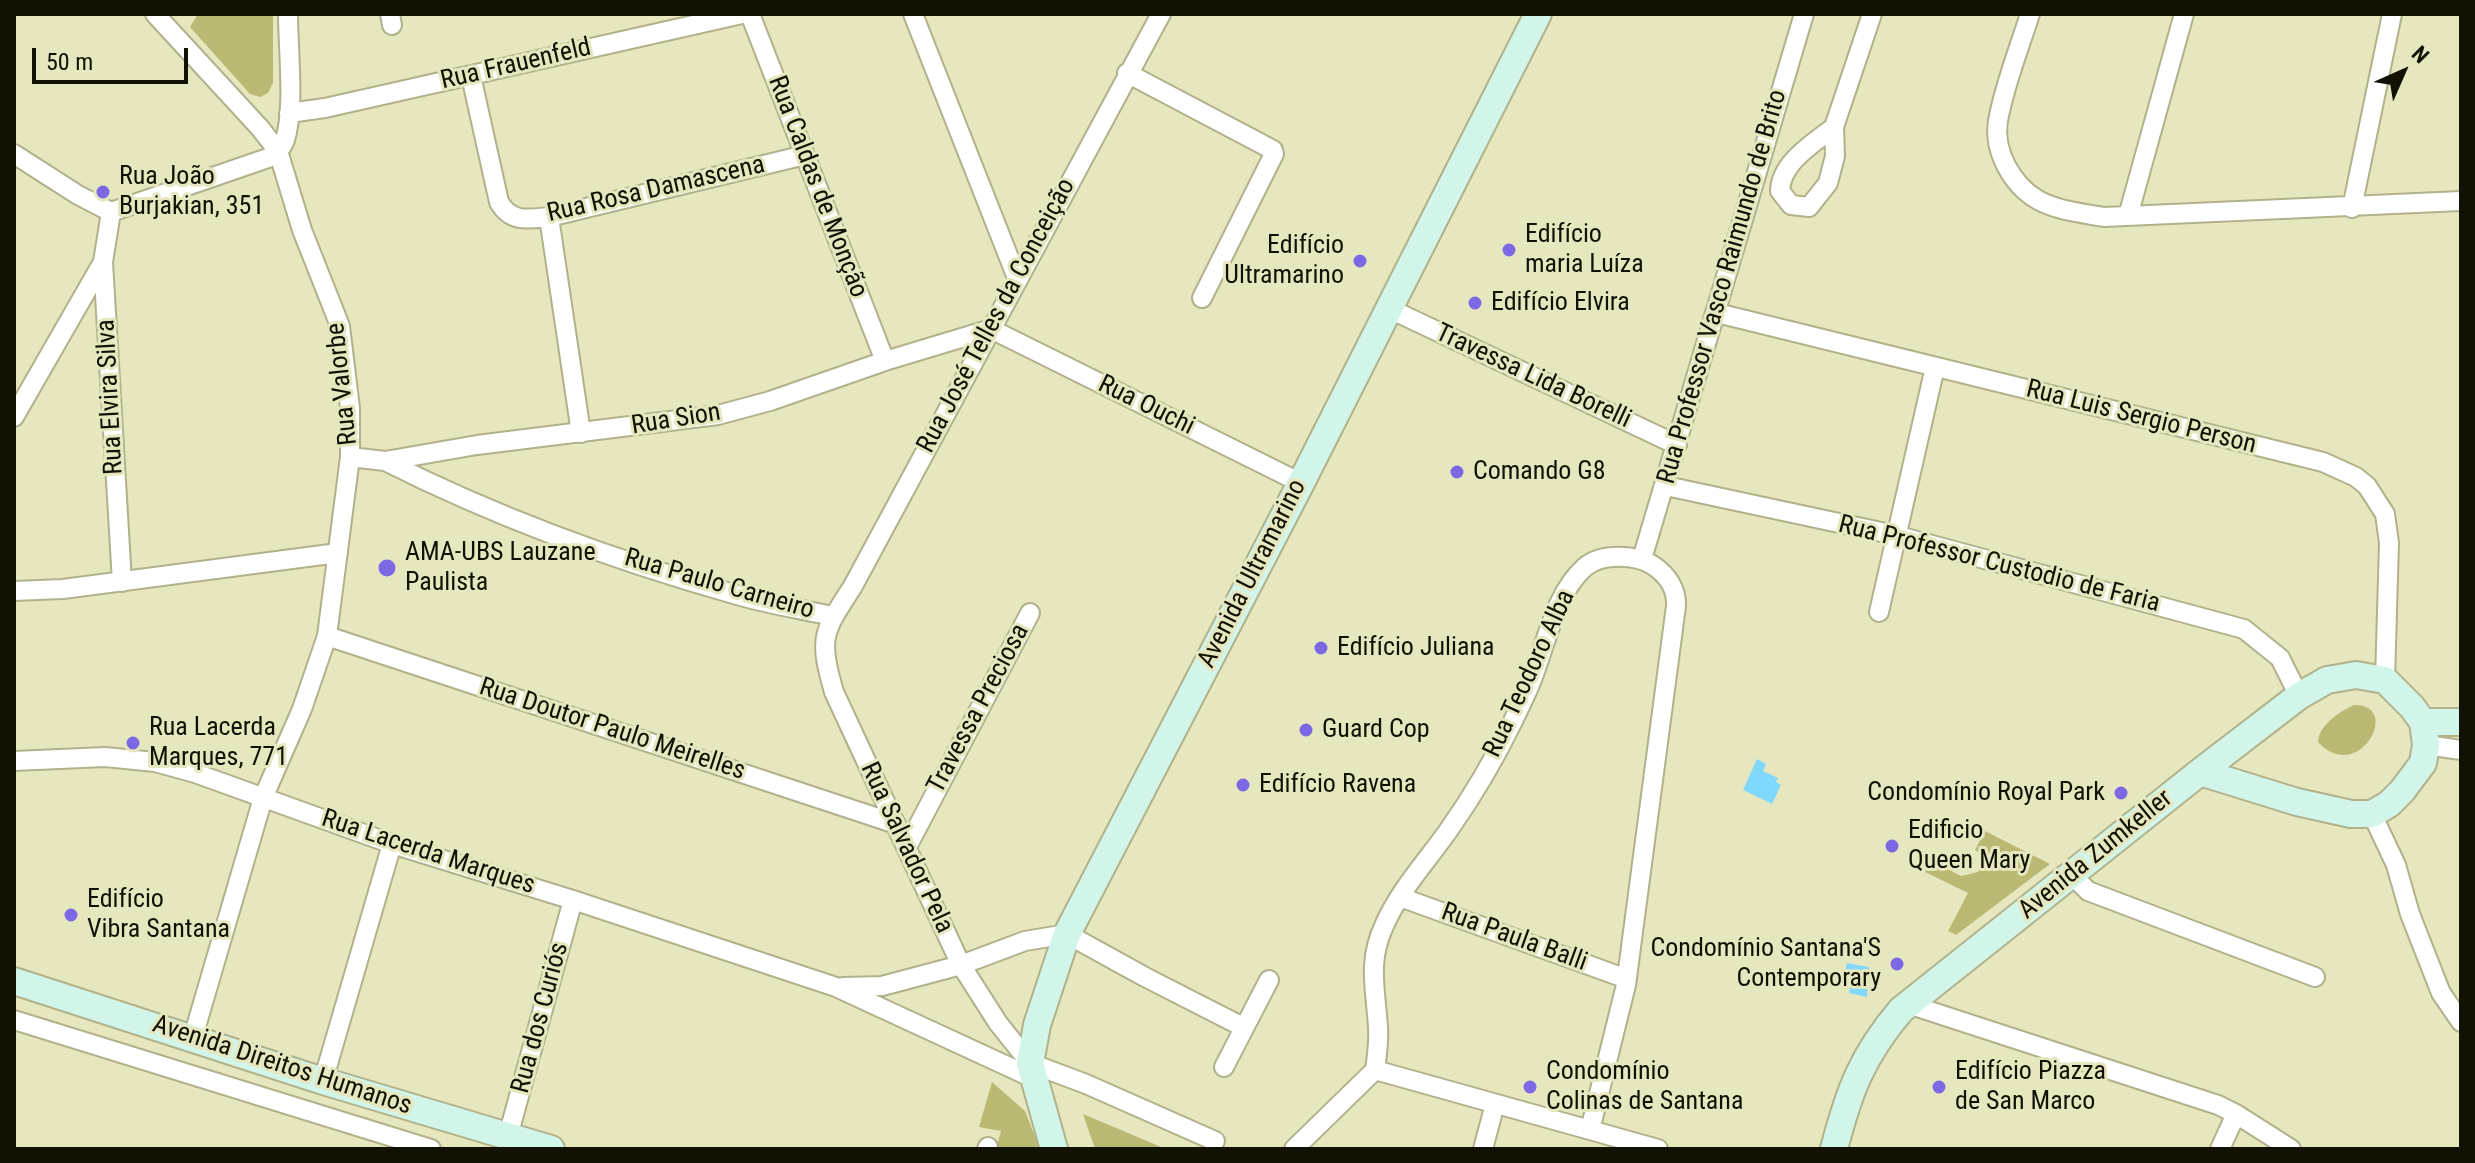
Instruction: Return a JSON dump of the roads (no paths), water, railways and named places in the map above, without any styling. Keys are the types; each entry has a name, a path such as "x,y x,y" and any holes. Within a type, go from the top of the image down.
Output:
{"street":[{"name":"Rua Valorbe","path":"155,14 278,151 302,230 340,326 350,408 350,457 327,636 302,709 263,798 193,1037"},
{"path":"14,154 111,212 254,164 278,151 285,140 289,113 288,14"},
{"name":"Rua Frauenfeld","path":"289,113 325,108 742,14"},
{"name":"Rua Caldas de Monção","path":"750,14 885,361"},
{"path":"913,14 1017,278"},
{"name":"Rua José Telles da Conceição","path":"832,616 853,586 1161,14"},
{"name":"Avenida Ultramarino","path":"1054,1149 1031,1071 1037,1025 1067,934 1301,483 1538,14"},
{"name":"Rua Professor Vasco Raimundo de Brito","path":"1642,559 1804,14"},
{"path":"1834,127 1872,14"},
{"path":"2030,14 1998,123 1999,151 2014,179 2037,199 2072,211 2104,217 2461,201"},
{"path":"2128,216 2184,14"},
{"path":"2352,208 2392,14"},
{"path":"1127,73 1273,150 1274,154 1202,298"},
{"name":"Rua Rosa Damascena","path":"471,76 499,202 511,216 522,220 549,217 805,155"},
{"name":"Rua Elvira Silva","path":"111,212 103,262 122,582"},
{"path":"549,217 581,433"},
{"path":"14,417 103,262"},
{"name":"Travessa Lida Borelli","path":"1388,308 1677,445"},
{"name":"Rua Luis Sergio Person","path":"1717,313 2323,462 2356,477 2367,486 2385,514 2389,543 2385,680"},
{"name":"Rua Sion","path":"350,457 385,461 477,445 718,415 991,329"},
{"name":"Rua Ouchi","path":"991,329 1301,483"},
{"path":"1879,612 1935,367"},
{"name":"Rua Paulo Carneiro","path":"385,461 468,500 658,572 740,596 832,616"},
{"name":"Rua Professor Custodio de Faria","path":"1666,486 1895,535 2244,629 2280,658 2299,696"},
{"path":"14,591 122,582 338,553"},
{"path":"1590,1130 1627,979 1677,599 1668,579 1654,565 1642,559"},
{"name":"Rua Teodoro Alba","path":"1375,1070 1378,1027 1372,989 1376,945 1400,897 1451,827 1512,723 1561,603 1575,578 1597,560 1642,559"},
{"name":"Travessa Preciosa","path":"907,847 1030,613"},
{"name":"Rua Salvador Pela","path":"832,616 825,644 826,663 834,692 961,965 1031,1071"},
{"name":"Rua Doutor Paulo Meirelles","path":"327,636 896,824"},
{"name":"Avenida Zumkeller","path":"1834,1149 1845,1106 1876,1040 1908,1004 2299,696 2327,680 2356,675 2385,680"},
{"path":"2385,680 2425,733 2461,750"},
{"path":"2425,733 2461,722"},
{"path":"2200,772 2297,802 2351,814 2372,814 2389,804 2412,780 2423,763 2425,733"},
{"name":"Rua Lacerda Marques","path":"14,761 105,757 155,762 195,773 392,844 836,987 1031,1071 1086,1084 1215,1141"},
{"path":"2372,814 2396,865 2410,914 2441,993 2461,1022"},
{"path":"323,1081 392,844"},
{"path":"2071,874 2088,891 2315,977"},
{"name":"Rua Paula Balli","path":"1400,897 1627,979"},
{"name":"Rua dos Curiós","path":"508,1136 573,900"},
{"path":"1067,934 1243,1027"},
{"name":"Rua Lacerda Marques","path":"836,987 882,986 961,965 1025,941 1067,934"},
{"path":"1224,1067 1269,980"},
{"name":"Avenida Direitos Humanos","path":"14,981 323,1081 551,1149"},
{"path":"1908,1004 2218,1105 2291,1149"},
{"path":"14,1020 431,1149"},
{"path":"1294,1149 1375,1070 1658,1149"},
{"path":"1483,1149 1495,1104"},
{"path":"2220,1149 2236,1114"}],"water":[{"path":"1757,759 1766,764 1763,771 1778,778 1776,782 1781,785 1772,804 1743,790"},
{"path":"1847,963 1869,967 1867,997 1849,993 1851,981 1844,976"}],"place":[{"name":"Rua João Burjakian, 351","path":"103,192"},
{"name":"Edifício maria Luíza","path":"1509,250"},
{"name":"Edifício Ultramarino","path":"1360,261"},
{"name":"Edifício Elvira","path":"1475,303"},
{"name":"Comando G8","path":"1457,472"},
{"name":"AMA-UBS Lauzane Paulista","path":"387,568"},
{"name":"Edifício Juliana","path":"1321,648"},
{"name":"Guard Cop","path":"1306,730"},
{"name":"Rua Lacerda Marques, 771","path":"133,743"},
{"name":"Edifício Ravena","path":"1243,785"},
{"name":"Condomínio Royal Park","path":"2121,793"},
{"name":"Edificio Queen Mary","path":"1892,846"},
{"name":"Edifício Vibra Santana","path":"71,915"},
{"name":"Condomínio Santana'S Contemporary","path":"1897,964"},
{"name":"Condomínio Colinas de Santana","path":"1530,1087"},
{"name":"Edifício Piazza de San Marco","path":"1939,1087"}]}
